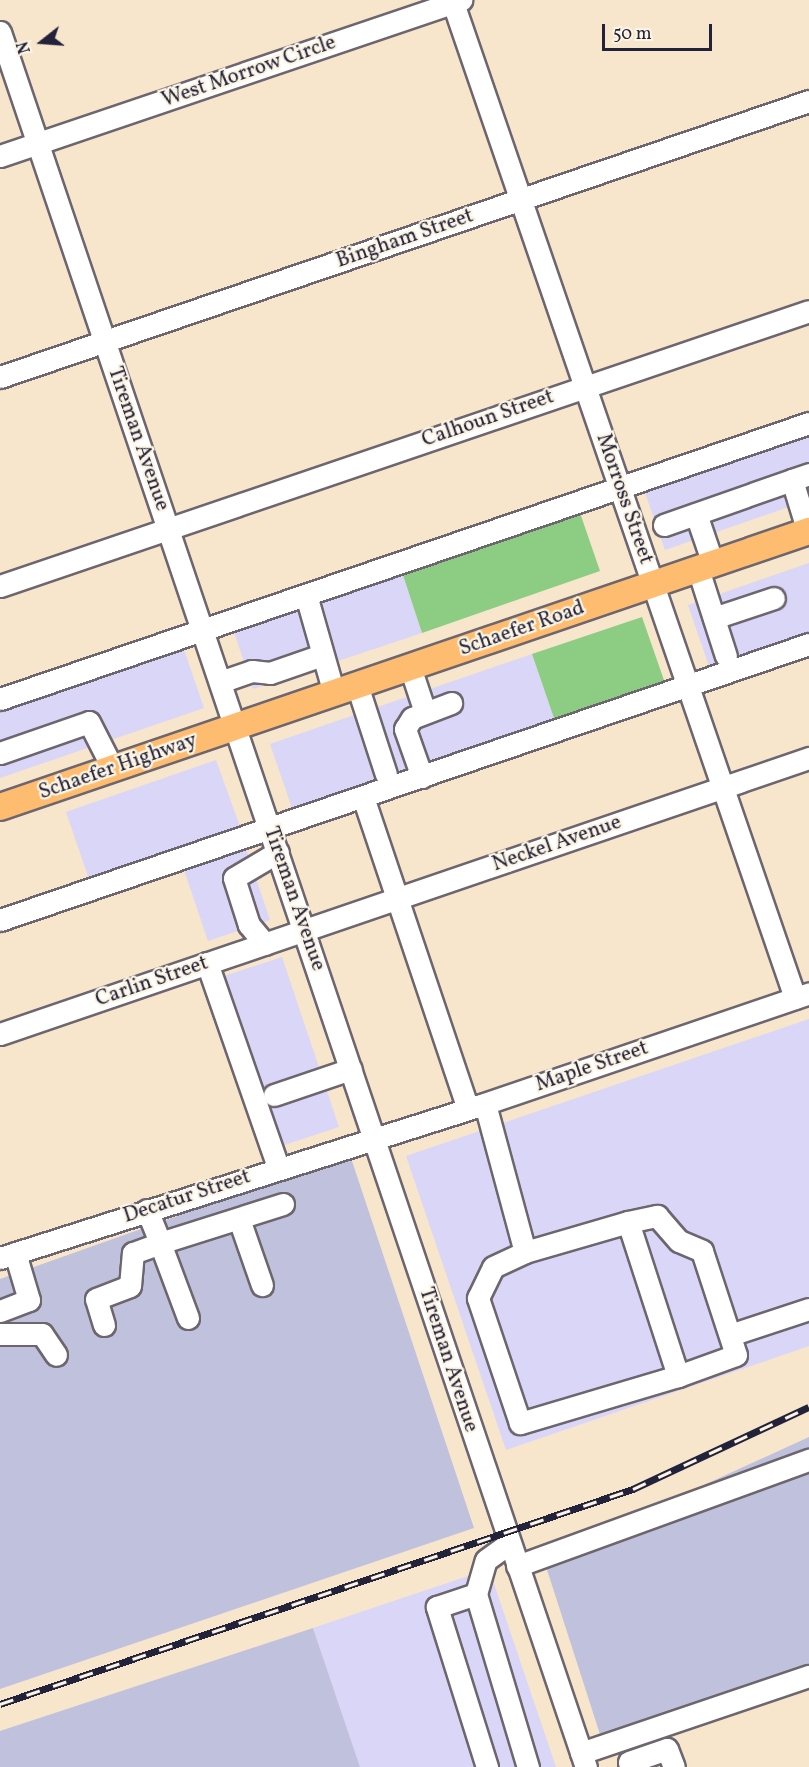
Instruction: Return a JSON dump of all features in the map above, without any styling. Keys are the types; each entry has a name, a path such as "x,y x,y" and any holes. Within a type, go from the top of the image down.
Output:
{"main road":[{"name":"Schaefer Road","path":"235,727 808,531"},
{"name":"Schaefer Highway","path":"0,805 235,727"}],"street":[{"name":"West Morrow Circle","path":"0,156 455,1"},
{"name":"Morross Street","path":"455,1 723,787 802,995"},
{"name":"Tireman Avenue","path":"0,32 583,1760"},
{"name":"Bingham Street","path":"0,377 809,101"},
{"name":"Calhoun Street","path":"0,586 809,311"},
{"path":"0,699 306,595 622,494 809,423"},
{"path":"664,525 800,477 808,531"},
{"path":"622,494 680,482"},
{"path":"696,514 714,618 726,656"},
{"path":"306,595 322,655 346,689 386,774"},
{"path":"714,618 774,598"},
{"path":"0,920 809,644"},
{"path":"220,682 252,671 270,674 322,655"},
{"path":"410,667 425,712"},
{"path":"422,777 405,729 425,712 451,703"},
{"path":"0,753 89,722 113,769"},
{"name":"Neckel Avenue","path":"304,930 809,758"},
{"path":"363,797 397,898 477,1107 525,1252"},
{"path":"264,944 249,925 234,878 278,852"},
{"name":"Carlin Street","path":"0,1034 304,930"},
{"path":"207,963 278,1167"},
{"name":"Maple Street","path":"374,1136 477,1107 802,995"},
{"path":"274,1095 351,1069"},
{"name":"Decatur Street","path":"7,1256 374,1136"},
{"path":"104,1325 96,1299 130,1286 133,1253 283,1204"},
{"path":"147,1210 188,1318"},
{"path":"657,1216 679,1241 702,1251 736,1355 678,1376 520,1424 478,1298 493,1267 525,1252 628,1222 657,1216"},
{"path":"239,1219 262,1285"},
{"path":"628,1222 678,1376"},
{"path":"0,1311 29,1300 7,1256"},
{"path":"727,1328 809,1309"},
{"path":"0,1334 42,1334 56,1355"},
{"path":"517,1566 809,1460"},
{"path":"509,1543 486,1560 476,1594 528,1767"},
{"path":"476,1594 437,1607 487,1767"},
{"path":"583,1760 809,1676"},
{"path":"623,1765 667,1749 674,1767"}],"shaded area":[{"path":"809,430 809,500 665,550 643,487"},
{"path":"809,563 809,638 711,672 688,605"},
{"path":"401,569 422,633 253,689 232,626"},
{"path":"181,641 204,708 0,778 0,703"},
{"path":"532,654 556,724 294,814 270,744"},
{"path":"216,760 242,832 91,885 66,812"},
{"path":"245,846 270,920 208,941 183,867"},
{"path":"282,957 339,1127 275,1148 218,978"},
{"path":"809,1019 809,1346 506,1450 406,1156"},
{"path":"350,1155 474,1528 0,1689 0,1279"},
{"path":"809,1437 809,1684 606,1753 540,1548 649,1510"},
{"path":"489,1569 556,1767 360,1767 313,1628"},
{"path":"313,1628 360,1767 0,1767 0,1731"}],"green space":[{"path":"579,510 600,571 422,633 401,569"},
{"path":"642,617 666,686 556,724 532,654"}],"railway":[{"path":"0,1704 633,1489 809,1407"}]}
